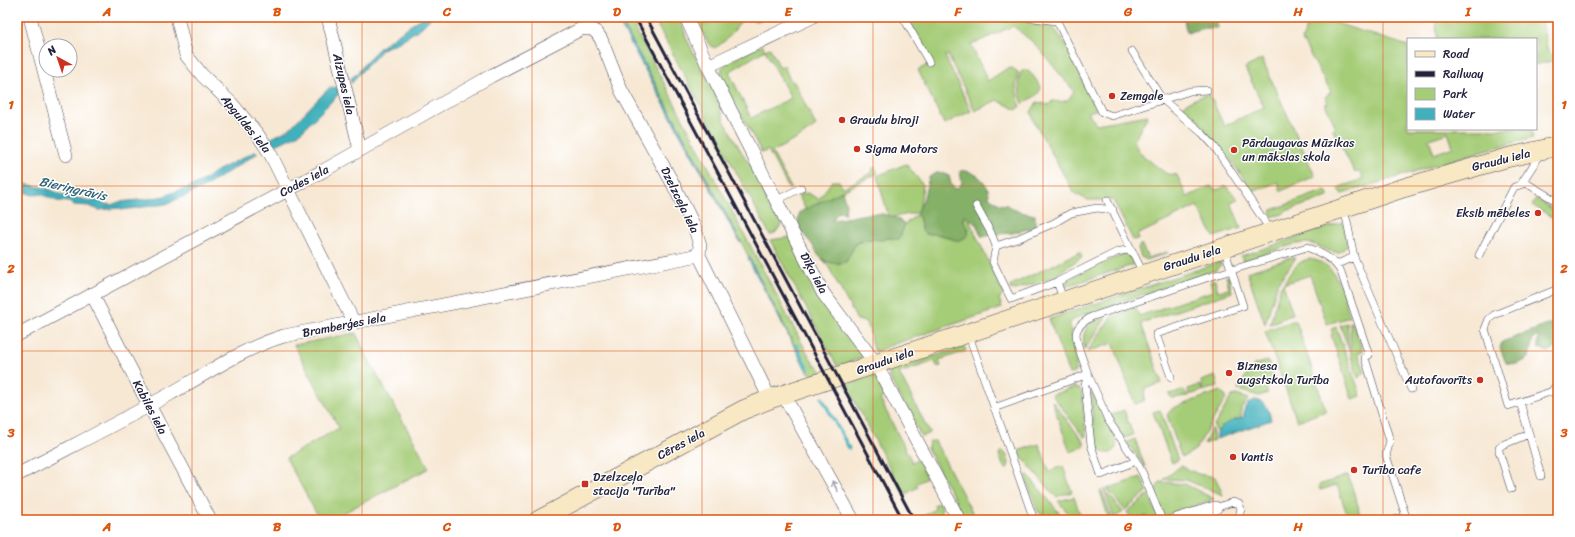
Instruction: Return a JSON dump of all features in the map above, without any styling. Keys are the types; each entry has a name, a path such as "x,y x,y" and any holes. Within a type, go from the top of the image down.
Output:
{"main road":[{"name":"Graudu iela","path":"829,380 1144,274 1458,171 1558,146"},
{"name":"Cēres iela","path":"538,520 743,410 776,397 829,380"}],"street":[{"path":"30,17 66,154"},
{"name":"Apguldes iela","path":"177,17 186,55 202,75 231,103 265,144 354,323"},
{"name":"Aizupes iela","path":"328,17 360,150"},
{"name":"Dīķa iela","path":"686,17 708,66 775,201 823,293 876,364 959,520"},
{"path":"708,66 812,17"},
{"name":"Codes iela","path":"17,335 288,190 491,76 581,29 591,28"},
{"name":"Dzelzceļa iela","path":"591,28 597,32 601,39 621,90 672,182 694,226 700,245 699,255 776,397 853,520"},
{"name":"Bramberģes iela","path":"17,476 236,357 272,340 699,255"},
{"name":"Kabiles iela","path":"92,294 210,520"},
{"path":"1177,520 1215,508"}],"lane":[{"path":"903,17 929,62"},
{"path":"1026,17 1056,19 1102,112 1112,116 1190,91 1207,90"},
{"path":"1132,51 1162,99 1202,133 1214,146 1272,232"},
{"path":"1521,184 1536,161 1539,151"},
{"path":"1479,255 1514,187 1526,183 1558,202"},
{"path":"775,201 801,188"},
{"path":"1107,200 1144,274"},
{"path":"976,206 991,233 996,246 993,262 1011,299 1057,282 1117,252 1126,250 1132,252"},
{"path":"996,246 1017,239 1054,223 1071,213 1097,208 1113,210"},
{"path":"1343,208 1354,257 1411,390"},
{"path":"1162,520 1136,461 1108,420 1088,374 1076,338 1076,330 1081,324 1091,317 1231,270 1307,247 1326,255 1337,264 1369,355 1365,358 1390,441 1386,455 1407,518 1394,520"},
{"path":"1171,377 1156,334 1243,306 1224,248"},
{"path":"1337,264 1354,257"},
{"path":"1057,282 1064,301"},
{"path":"1557,390 1508,406 1485,329 1489,319 1494,315 1558,289"},
{"path":"968,333 1034,520"},
{"path":"994,408 1088,374"},
{"path":"1088,374 1085,385 1090,445 1101,475 1136,461"},
{"path":"1520,402 1541,476"},
{"path":"1511,490 1499,448 1502,445 1529,434"},
{"path":"1215,508 1233,502 1239,504 1241,509 1238,520"}],"green space":[{"path":"619,17 629,17 804,347 815,366 817,365 822,372 814,375 807,371 741,242"},
{"path":"653,17 680,17 687,40 718,100 724,120 756,174 769,206 782,224 775,233 770,235"},
{"path":"694,17 772,17 756,21 743,19 726,39 714,48 709,44"},
{"path":"907,17 1018,17 1043,26 1053,27 1066,44 1096,110 1088,112 1096,124 1148,115 1134,141 1139,152 1167,174 1177,175 1187,197 1210,186 1217,190 1226,186 1238,199 1231,202 1241,228 1214,237 1197,206 1137,235 1139,239 1133,240 1113,200 1088,200 1074,193 1033,120 1031,112 1037,102 1049,105 1052,101 1061,102 1068,100 1074,91 1034,43 1013,26 971,45 988,81 1006,69 1012,68 1018,72 1016,88 1020,106 1017,110 997,100 975,111 948,55 945,56 971,111 944,124 918,70 931,63"},
{"path":"1183,17 1217,17 1218,28 1204,28 1187,33"},
{"path":"1310,17 1317,17 1407,46 1407,130 1531,130 1533,138 1478,152 1342,194 1338,189 1340,187 1363,179 1360,171 1355,173 1333,130 1335,125 1325,104 1328,103 1325,97 1331,92 1302,40","holes":["1448,133 1453,147 1434,154 1429,139"]},
{"path":"1436,17 1540,17 1549,55 1558,53 1558,59 1537,65 1537,38 1437,38"},
{"path":"762,45 765,50 770,48 780,68 784,66 790,80 794,82 816,126 800,137 772,152 791,188 789,189 768,150 762,153 726,87 721,73 722,68 727,63","holes":["765,50 791,98 751,118 729,72"]},
{"path":"1262,59 1315,176 1281,191 1278,182 1252,192 1229,159 1184,110 1183,106 1188,102 1209,93 1224,126 1264,107 1245,68"},
{"path":"1024,70 1029,72 1038,82 1040,90 1036,96 1023,104 1019,81 1020,73"},
{"path":"906,164 923,185 919,212 889,218 877,176"},
{"path":"875,167 878,173 806,210 798,195 807,193 819,199 832,181 839,181 843,188 873,172 872,169"},
{"path":"960,171 971,172 980,178 987,187 989,197 999,204 1007,205 1020,212 1035,215 1035,227 1013,233 982,237 976,224 964,215 963,221 968,231 965,238 957,241 942,235 926,234 921,229 920,218 916,215 923,201 929,177 939,172 949,176 951,184 956,189 962,183"},
{"path":"1326,190 1328,197 1286,211 1283,214 1270,216 1272,210"},
{"path":"842,191 846,204 845,213 838,212 832,220 870,214 887,215 896,218 905,224 899,239 870,239 856,243 846,262 834,263 822,259 799,227 798,223 800,212"},
{"path":"1536,198 1558,213 1558,221 1532,205"},
{"path":"964,214 970,218 970,222 1001,289 1004,288 1003,295 999,298 1002,308 889,346 876,352 872,345 866,322 857,320 827,264 821,258 836,264 846,262 856,243 870,239 899,239 905,224 916,215 920,218 921,229 926,234 942,235 957,241 969,229 963,221"},
{"path":"1343,222 1347,246 1340,252 1332,252 1316,245 1301,243 1243,261 1241,256"},
{"path":"790,237 797,249 803,269 814,289 840,328 863,355 862,358 837,366 770,240"},
{"path":"1141,244 1148,258 1167,252 1168,253 1147,260 1141,257 1138,248"},
{"path":"1080,252 1082,257 1053,277 1016,290 1010,289 1011,285"},
{"path":"1126,253 1130,257 1133,265 1064,287 1065,282 1076,275"},
{"path":"1293,257 1295,259 1278,283 1265,324 1247,272"},
{"path":"1309,259 1319,261 1333,272 1338,280 1350,317 1327,324 1310,275 1283,284 1300,262"},
{"path":"1220,262 1221,265 1216,270 1082,315 1070,322 1076,355 1076,367 1074,373 1069,374 1049,319"},
{"path":"1226,276 1229,277 1232,292 1141,323 1162,383 1145,389 1144,401 1135,404 1113,343 1087,352 1111,317 1136,307 1139,316 1213,291 1210,282 1215,280 1218,291 1229,289"},
{"path":"1283,284 1293,314 1270,324 1281,285"},
{"path":"1106,318 1085,349 1084,337 1087,328 1094,321"},
{"path":"1292,321 1296,321 1326,411 1297,421 1265,331"},
{"path":"1558,321 1558,346 1548,352 1538,347 1538,335 1533,338 1529,358 1518,364 1506,363 1500,348 1502,342"},
{"path":"1350,322 1352,322 1363,351 1358,353 1365,372 1358,378 1351,357"},
{"path":"1347,323 1349,350 1340,325"},
{"path":"1336,327 1361,396 1352,399 1331,335 1333,334 1331,329"},
{"path":"356,333 366,355 429,468 330,520 320,520 286,458 339,428 294,345"},
{"path":"964,347 966,351 939,360 941,366 937,367 935,361 899,373 930,433 921,436 889,377 890,372"},
{"path":"1268,361 1276,383 1266,387 1268,393 1259,396 1238,390 1239,386 1254,365"},
{"path":"874,375 885,396 880,399 912,462 918,460 927,478 916,484 918,487 904,495 846,385"},
{"path":"1215,376 1218,386 1203,391 1201,381"},
{"path":"1200,385 1202,391 1189,395 1188,389"},
{"path":"1074,387 1080,389 1082,393 1086,436 1084,437 1052,395"},
{"path":"1184,390 1188,396 1171,398 1169,394"},
{"path":"1220,391 1226,398 1196,449 1184,457 1181,456 1167,415 1173,408"},
{"path":"1091,393 1093,394 1104,418 1117,439 1116,448 1111,453 1101,452 1097,446 1094,432"},
{"path":"1236,395 1249,399 1241,408 1241,419 1224,425 1217,432 1214,426 1232,396"},
{"path":"1052,401 1084,442 1084,447 1070,452"},
{"path":"1124,410 1133,435 1125,438 1110,416"},
{"path":"1160,410 1178,460 1172,463 1153,412"},
{"path":"1212,428 1214,440 1204,444"},
{"path":"1135,439 1145,467 1127,442"},
{"path":"935,441 976,520 966,520 927,448 930,442"},
{"path":"1039,444 1049,471 1063,466 1072,492 1056,497 1017,451"},
{"path":"1002,451 1006,454 1009,463 1007,469 1004,468 999,455"},
{"path":"1181,466 1198,474 1215,477 1223,495 1186,480 1164,479"},
{"path":"1027,475 1065,520 1056,520 1038,512 1026,479"},
{"path":"1348,475 1362,519 1349,520 1337,485 1320,490 1319,485"},
{"path":"1141,477 1148,491 1125,510 1107,489"},
{"path":"1160,482 1185,484 1214,499 1163,517 1153,494"},
{"path":"1104,489 1123,512 1114,518"},
{"path":"1100,491 1102,491 1112,519 1109,520"},
{"path":"1149,494 1158,517 1151,520 1146,516 1138,520 1133,520 1127,512"},
{"path":"1074,497 1082,520 1074,520 1058,501"},
{"path":"940,502 943,520 924,520 922,517 935,509 934,505"}],"water":[{"path":"422,17 432,17 422,27 399,42 382,49 351,83 351,78 369,58 390,40"},
{"path":"616,17 619,17 741,242 740,243"},
{"path":"329,88 338,88 339,94 299,134 274,146 270,139 289,129"},
{"path":"256,151 258,153 201,189 166,204 121,210 119,208 99,210 89,206 74,205 69,202 57,201 41,194 33,195 17,190 17,180 26,184 49,189 62,195 92,201 97,200 111,205 119,202 148,199 164,196 189,187"},
{"path":"749,257 807,371 748,259"},
{"path":"1255,400 1265,404 1271,420 1217,439 1219,430 1226,424 1244,417 1246,406"}],"waterway":[{"path":"796,345 808,369"},
{"path":"822,398 849,448"}],"railway":[{"path":"635,17 903,520"},
{"path":"646,17 914,520"}],"place":[{"name":"Zemgale","path":"1112,96"},
{"name":"Graudu biroji","path":"842,120"},
{"name":"Sigma Motors","path":"857,149"},
{"name":"Pārdaugavas Mūzikas un mākslas skola","path":"1234,150"},
{"name":"Eksib mēbeles","path":"1538,213"},
{"name":"Biznesa augstskola Turība","path":"1229,373"},
{"name":"Autofavorīts","path":"1480,380"},
{"name":"Vantis","path":"1233,457"},
{"name":"Turība cafe","path":"1354,470"},
{"name":"Dzelzceļa stacija \"Turība\"","path":"585,484"}],"water label":[{"name":"Bieriņgrāvis","path":"73,188"}]}
